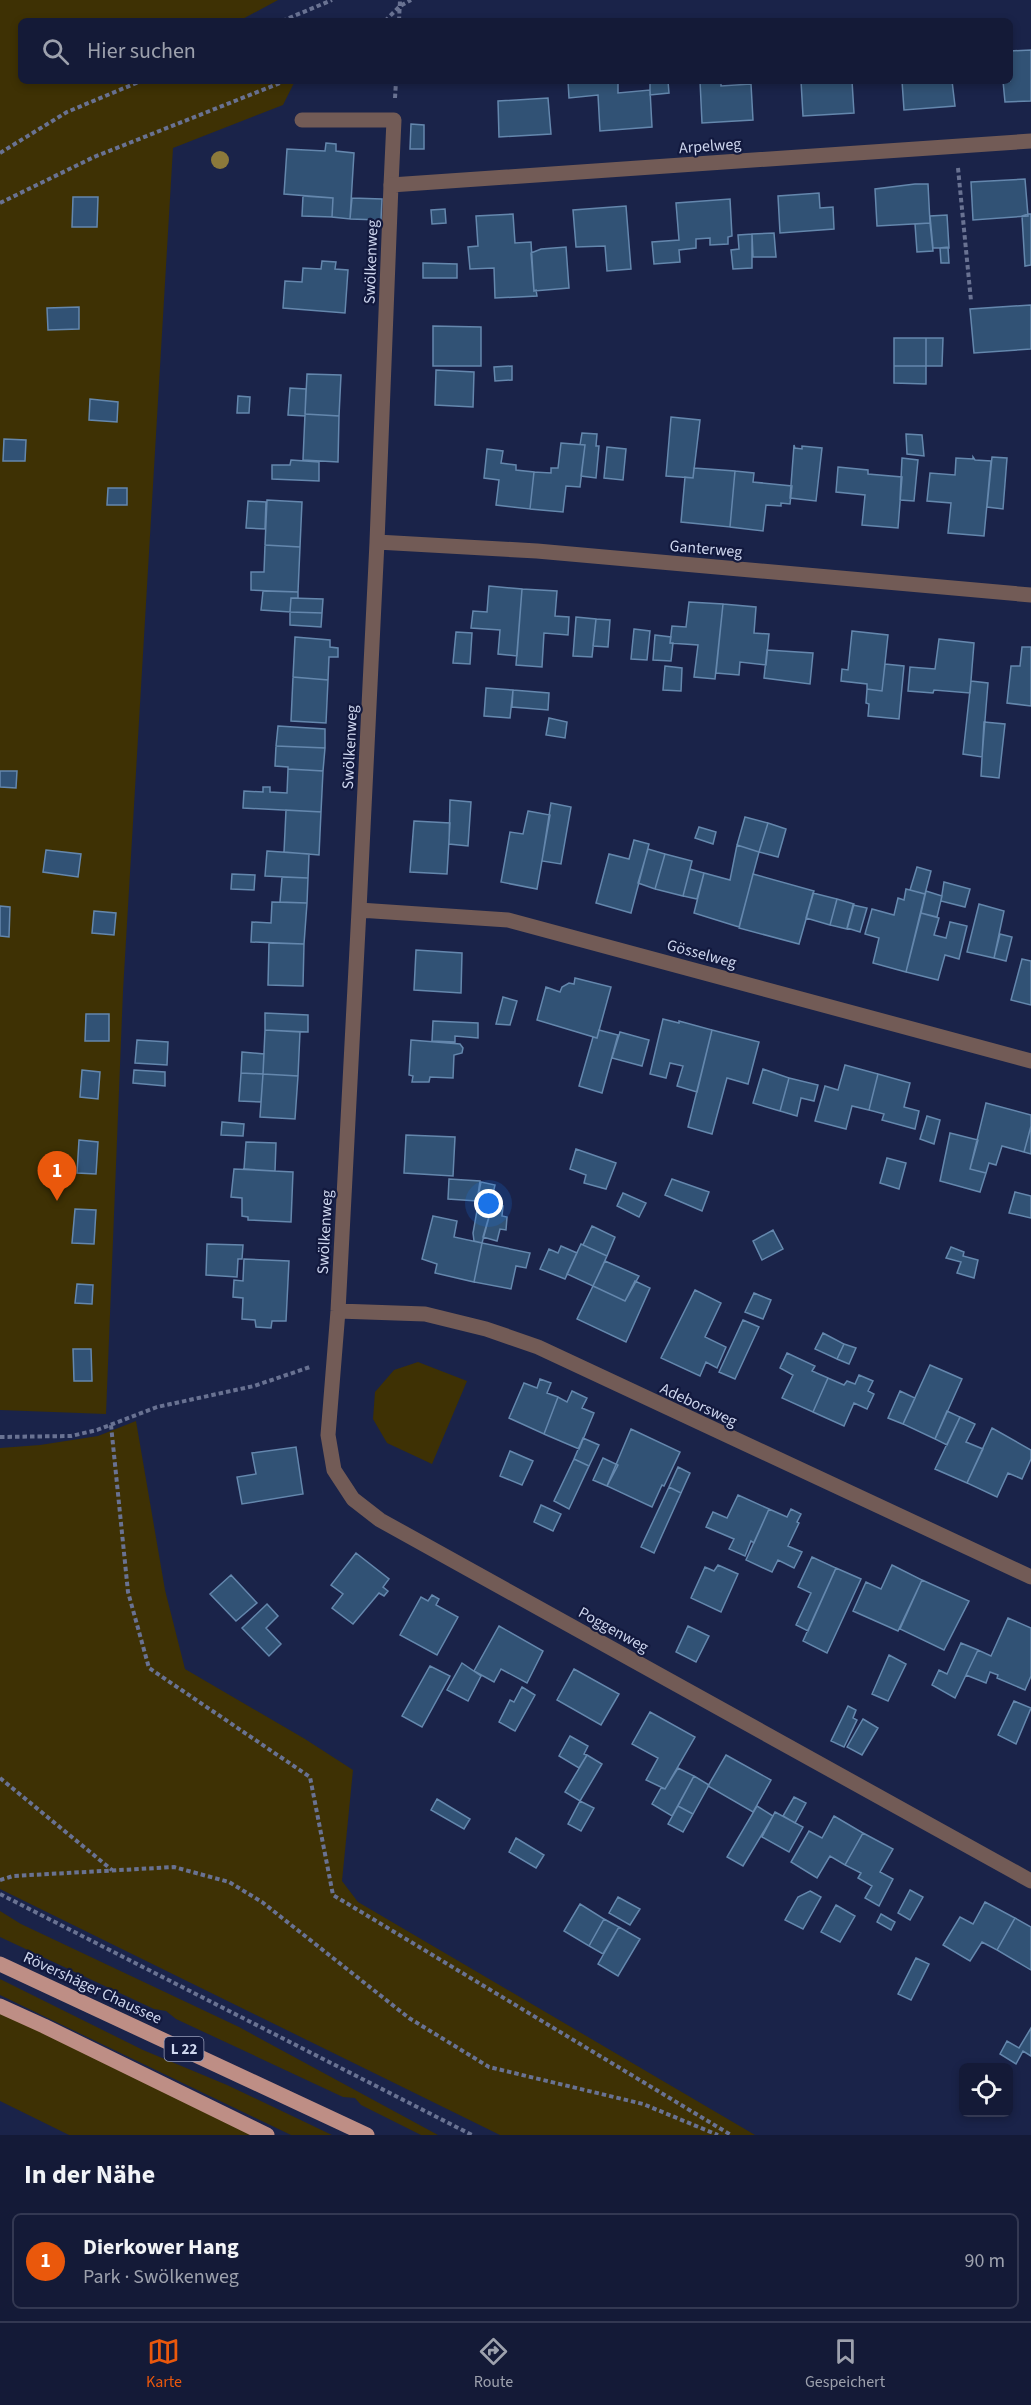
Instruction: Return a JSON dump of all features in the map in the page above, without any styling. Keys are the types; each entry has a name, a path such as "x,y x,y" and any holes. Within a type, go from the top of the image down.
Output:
{"main road":[{"name":"Rövershäger Chaussee","path":"0,1964 367,2135"},
{"name":"L 22","path":"0,2006 267,2135"}],"street":[{"name":"Swölkenweg","path":"302,120 394,120 377,542 338,1311"},
{"name":"Arpelweg","path":"391,184 1031,141"},
{"name":"Ganterweg","path":"377,542 537,551 1031,596"},
{"name":"Gösselweg","path":"359,910 508,920 1031,1061"},
{"name":"Poggenweg","path":"338,1311 328,1435 334,1470 353,1499 380,1520 1031,1881"},
{"name":"Adeborsweg","path":"338,1311 426,1314 486,1329 538,1347 1031,1577"}],"path":[{"path":"289,18 332,0"},
{"path":"388,18 400,3 411,0"},
{"path":"399,18 400,3"},
{"path":"0,153 67,112 134,84"},
{"path":"0,202 94,157 277,84"},
{"path":"956,146 971,301"},
{"path":"0,1437 71,1436 111,1425 157,1407 254,1386 334,1359"},
{"path":"111,1425 128,1592 149,1668 310,1777 333,1895 731,2135"},
{"path":"0,1778 112,1871"},
{"path":"0,1880 13,1876 174,1867 229,1882 262,1902 409,2018 489,2067 643,2104 718,2135"},
{"path":"0,1894 472,2135"}],"shaded area":[{"path":"0,0 278,0 245,18 18,18 18,84 294,84 283,105 173,148 123,991 106,1414 0,1410"},
{"path":"418,1362 467,1381 432,1464 387,1443 373,1419 375,1392 394,1370"},
{"path":"136,1421 165,1590 185,1669 305,1739 353,1770 342,1881 358,1902 755,2135 500,2135 0,1889 0,1448 40,1445 98,1436"},
{"path":"0,1911 21,1924 239,2027 438,2135 421,2135 361,2105 355,2098 343,2097 176,2019 166,2011 154,2009 0,1937"},
{"path":"0,1979 143,2050 227,2085 332,2135 291,2135 0,1995"},
{"path":"0,2006 267,2135 69,2135 0,2101"}],"building":[{"path":"1031,50 1031,101 1005,102 1003,84 1013,84 1013,51"},
{"path":"568,84 618,84 618,93 650,90 652,127 600,131 598,95 569,98"},
{"path":"650,84 668,84 669,93 650,95"},
{"path":"700,84 721,84 721,86 751,84 753,120 702,123"},
{"path":"801,84 852,84 854,113 803,116"},
{"path":"902,84 952,84 955,106 904,110"},
{"path":"548,98 551,134 499,137 498,101"},
{"path":"411,124 424,125 424,149 410,149"},
{"path":"326,143 336,144 336,151 354,153 350,219 332,217 333,198 284,194 287,149 325,151"},
{"path":"1025,179 1028,216 973,220 971,182"},
{"path":"928,184 930,223 877,226 875,189"},
{"path":"819,193 820,208 833,207 834,229 780,233 778,196"},
{"path":"303,196 333,198 332,217 302,216"},
{"path":"73,197 98,197 97,227 72,227"},
{"path":"352,198 382,199 381,220 350,219"},
{"path":"730,199 732,236 728,237 728,244 710,245 710,238 696,239 696,248 679,250 680,262 654,264 652,242 679,240 676,203"},
{"path":"626,206 631,269 607,271 605,246 576,247 573,210"},
{"path":"445,209 446,223 432,224 431,210"},
{"path":"513,214 515,243 531,242 534,291 536,290 537,296 495,298 494,268 470,269 468,247 478,246 476,216"},
{"path":"1031,214 1031,265 1025,266 1022,216"},
{"path":"947,215 949,248 933,248 930,216"},
{"path":"930,223 933,251 917,252 915,224"},
{"path":"774,233 776,257 753,257 752,234"},
{"path":"752,234 752,268 733,269 731,250 739,249 738,235"},
{"path":"566,247 569,288 534,291 531,253 541,249"},
{"path":"948,247 949,263 941,263 940,248"},
{"path":"322,261 336,262 335,269 348,270 345,313 283,308 285,281 302,282 303,268 321,269"},
{"path":"423,263 457,264 457,278 423,278"},
{"path":"1031,305 1031,349 974,353 970,309"},
{"path":"79,307 79,329 48,330 47,308"},
{"path":"433,326 481,327 481,366 433,366"},
{"path":"894,338 926,338 926,366 894,366"},
{"path":"926,338 943,338 942,366 926,366"},
{"path":"512,366 512,380 495,381 494,367"},
{"path":"894,366 926,366 926,384 894,383"},
{"path":"436,370 474,372 473,407 435,405"},
{"path":"307,374 341,375 339,416 305,414"},
{"path":"290,388 306,389 305,416 288,415"},
{"path":"238,396 250,397 249,413 237,413"},
{"path":"90,399 118,402 117,422 89,420"},
{"path":"305,414 339,416 338,462 303,460"},
{"path":"671,417 700,420 693,478 666,476"},
{"path":"582,433 597,434 596,446 599,446 596,478 581,476 585,445 580,445"},
{"path":"906,434 922,435 924,456 907,454"},
{"path":"4,439 26,440 25,461 3,461"},
{"path":"561,443 585,445 580,487 566,486 563,512 530,509 534,472 551,473 551,468 558,468"},
{"path":"794,445 795,448 802,449 802,446 822,448 816,501 790,498"},
{"path":"607,447 626,449 623,480 604,478"},
{"path":"487,449 503,451 501,463 516,465 516,470 534,472 530,509 496,505 499,480 484,478"},
{"path":"973,457 975,460 991,461 984,536 948,533 951,503 927,501 930,473 955,475 956,458 973,459"},
{"path":"992,457 1007,458 1003,509 987,507"},
{"path":"902,458 918,460 914,501 900,500"},
{"path":"291,460 319,462 319,481 272,479 272,465 290,465"},
{"path":"838,467 868,470 868,474 902,477 898,528 862,525 865,495 836,492"},
{"path":"694,468 735,471 730,527 681,522 685,477 693,478"},
{"path":"735,471 754,473 753,482 792,486 790,504 766,505 763,531 730,527"},
{"path":"108,488 127,488 127,505 107,505"},
{"path":"267,500 302,502 300,547 265,545"},
{"path":"248,501 266,502 265,529 246,528"},
{"path":"265,545 300,547 298,592 251,590 251,572 264,572"},
{"path":"489,586 522,589 517,656 498,654 500,630 471,628 473,611 487,612"},
{"path":"522,589 557,591 555,616 569,617 568,635 544,633 542,667 516,665"},
{"path":"263,591 298,592 298,598 291,598 290,612 261,610"},
{"path":"291,598 323,599 322,613 290,612"},
{"path":"689,602 723,604 715,679 694,677 698,645 670,643 672,626 686,627"},
{"path":"723,604 756,607 754,633 769,634 766,665 740,662 739,675 716,673"},
{"path":"290,612 322,613 321,627 290,625"},
{"path":"576,617 596,619 592,657 573,656"},
{"path":"596,619 610,620 608,647 593,646"},
{"path":"634,629 650,631 647,660 631,659"},
{"path":"852,631 888,635 882,691 867,689 867,684 841,681 842,669 848,670"},
{"path":"456,632 472,633 470,664 453,663"},
{"path":"655,635 671,637 670,643 673,643 671,661 653,660"},
{"path":"295,637 330,640 330,647 338,648 338,657 329,657 328,680 293,677"},
{"path":"939,639 974,643 970,693 934,690 933,693 908,691 910,667 935,669"},
{"path":"1022,647 1031,647 1031,706 1007,703 1011,666 1020,666"},
{"path":"767,650 813,653 810,684 764,678"},
{"path":"885,664 904,666 899,719 868,716 867,689 882,691"},
{"path":"665,666 682,668 681,691 663,690"},
{"path":"293,677 328,680 326,723 291,721"},
{"path":"971,681 988,683 982,757 963,754"},
{"path":"486,688 513,690 510,718 484,716"},
{"path":"513,690 549,693 548,710 512,707"},
{"path":"549,718 567,722 565,738 546,735"},
{"path":"984,722 1005,724 999,778 981,776"},
{"path":"278,726 325,729 325,748 276,746"},
{"path":"276,746 325,748 323,771 275,766"},
{"path":"288,769 323,771 321,812 243,808 244,791 263,792 263,787 270,787 270,792 287,793"},
{"path":"0,771 17,771 16,788 0,787"},
{"path":"450,800 471,802 468,846 449,844"},
{"path":"551,803 571,807 561,864 542,861"},
{"path":"286,810 321,812 319,855 284,852"},
{"path":"528,811 550,815 537,889 501,882 510,832 523,834"},
{"path":"745,817 768,823 759,852 737,845"},
{"path":"414,821 450,823 447,874 410,872"},
{"path":"768,823 786,829 778,857 759,852"},
{"path":"699,827 716,832 713,844 695,838"},
{"path":"634,840 649,844 631,913 596,903 609,854 629,859"},
{"path":"737,845 759,852 739,927 694,913 704,873 730,880"},
{"path":"648,849 665,854 655,889 638,883"},
{"path":"46,850 81,854 78,877 43,872"},
{"path":"267,851 309,854 308,878 265,876"},
{"path":"665,854 692,861 683,896 655,889"},
{"path":"917,867 931,871 925,894 910,890"},
{"path":"690,869 704,873 697,899 683,896"},
{"path":"232,874 255,875 254,890 231,889"},
{"path":"753,874 814,891 799,944 739,928"},
{"path":"282,877 308,878 307,903 280,902"},
{"path":"944,882 970,889 965,907 941,901"},
{"path":"906,889 925,894 906,972 873,963 879,938 865,934 872,909 894,915 898,898 904,900"},
{"path":"926,891 942,896 937,917 921,913"},
{"path":"813,893 837,899 830,925 806,918"},
{"path":"837,899 854,904 847,929 830,925"},
{"path":"272,902 307,903 304,944 251,942 252,922 271,923"},
{"path":"979,904 1004,911 994,958 967,952"},
{"path":"853,905 867,908 860,932 847,928"},
{"path":"0,906 10,907 9,937 0,936"},
{"path":"94,911 116,913 114,935 92,933"},
{"path":"921,913 939,918 934,935 946,938 950,922 967,926 959,959 945,955 938,980 906,972"},
{"path":"1000,934 1012,937 1006,961 994,958"},
{"path":"269,943 304,944 303,986 268,985"},
{"path":"416,950 462,953 461,993 414,990"},
{"path":"1022,959 1031,961 1031,1005 1011,1000"},
{"path":"575,978 611,987 597,1038 537,1020 546,987 560,992 562,987 569,983 574,984"},
{"path":"503,997 517,1001 510,1025 496,1024"},
{"path":"265,1013 308,1015 308,1032 265,1030"},
{"path":"86,1014 109,1014 109,1041 85,1041"},
{"path":"663,1019 712,1030 697,1092 677,1086 683,1066 670,1063 666,1078 650,1074"},
{"path":"433,1021 478,1023 478,1038 455,1036 455,1042 432,1041"},
{"path":"265,1030 300,1032 298,1076 263,1074"},
{"path":"599,1030 618,1035 602,1093 579,1086 593,1037 597,1038"},
{"path":"712,1030 759,1042 748,1084 727,1078 712,1134 688,1127"},
{"path":"620,1032 649,1040 642,1066 612,1058"},
{"path":"137,1040 168,1042 167,1065 135,1063"},
{"path":"411,1040 460,1044 463,1048 462,1053 454,1055 453,1078 430,1077 429,1082 412,1082 413,1076 409,1075"},
{"path":"242,1052 264,1054 263,1074 241,1073"},
{"path":"845,1065 878,1074 869,1110 852,1106 846,1129 815,1121 825,1086 838,1090"},
{"path":"763,1069 789,1078 780,1111 753,1103"},
{"path":"82,1070 100,1072 98,1099 80,1097"},
{"path":"134,1070 165,1072 165,1086 133,1083"},
{"path":"241,1073 263,1074 261,1102 239,1101"},
{"path":"263,1074 298,1076 295,1119 260,1117"},
{"path":"878,1074 910,1083 904,1107 919,1111 915,1129 882,1120 884,1114 869,1110"},
{"path":"789,1078 818,1085 814,1101 801,1098 797,1116 780,1111"},
{"path":"986,1103 1031,1115 1031,1126 1024,1152 1002,1146 996,1165 989,1163 986,1173 970,1169"},
{"path":"927,1116 940,1120 934,1144 920,1139"},
{"path":"222,1122 244,1124 243,1136 221,1135"},
{"path":"1031,1126 1031,1154 1024,1152"},
{"path":"950,1133 978,1140 970,1169 986,1173 980,1192 940,1181"},
{"path":"406,1135 455,1137 453,1176 404,1173"},
{"path":"79,1140 98,1142 96,1174 77,1173"},
{"path":"246,1142 276,1143 275,1171 244,1169"},
{"path":"576,1149 616,1163 606,1189 584,1183 586,1175 570,1169"},
{"path":"887,1158 906,1163 899,1189 880,1183"},
{"path":"234,1169 293,1172 291,1222 248,1220 248,1217 242,1216 242,1198 231,1197"},
{"path":"449,1179 480,1181 477,1201 448,1199"},
{"path":"672,1179 709,1192 702,1211 665,1195"},
{"path":"481,1182 495,1185 491,1202 477,1201"},
{"path":"1015,1192 1031,1196 1031,1218 1009,1213"},
{"path":"623,1193 646,1203 639,1217 617,1206"},
{"path":"478,1205 492,1206 482,1243 474,1241 473,1233"},
{"path":"492,1206 503,1206 502,1216 507,1217 506,1230 500,1229 497,1241 483,1237"},
{"path":"75,1209 96,1210 94,1244 72,1243"},
{"path":"433,1216 457,1221 454,1237 482,1243 474,1282 435,1273 437,1264 422,1259"},
{"path":"592,1226 615,1237 607,1256 583,1245"},
{"path":"773,1230 783,1249 762,1260 753,1241"},
{"path":"482,1243 530,1253 526,1268 516,1266 511,1289 474,1282"},
{"path":"207,1244 243,1245 242,1259 238,1259 237,1277 206,1275"},
{"path":"581,1244 607,1256 593,1286 567,1274"},
{"path":"561,1246 577,1253 565,1279 540,1269 549,1249 558,1253"},
{"path":"951,1247 964,1252 963,1256 978,1260 974,1278 957,1273 961,1262 946,1258"},
{"path":"244,1259 289,1261 286,1321 272,1321 271,1328 256,1327 255,1320 242,1319 243,1298 233,1297 234,1280 243,1281"},
{"path":"605,1261 639,1276 625,1301 593,1286"},
{"path":"635,1281 650,1288 626,1342 577,1319 593,1286 625,1301"},
{"path":"77,1284 93,1285 92,1304 75,1303"},
{"path":"695,1290 721,1303 705,1337 726,1347 717,1368 706,1362 700,1376 661,1358"},
{"path":"754,1293 771,1300 763,1319 745,1312"},
{"path":"743,1320 759,1327 735,1379 719,1372"},
{"path":"823,1333 844,1344 837,1359 815,1349"},
{"path":"844,1344 856,1348 849,1364 837,1359"},
{"path":"73,1349 91,1349 92,1381 74,1381"},
{"path":"787,1353 815,1366 812,1371 828,1378 813,1412 782,1398 793,1375 780,1368"},
{"path":"930,1365 962,1379 935,1439 903,1424"},
{"path":"859,1375 873,1381 868,1391 874,1394 867,1409 854,1403 844,1426 813,1412 828,1378 844,1385 847,1381 855,1384"},
{"path":"540,1379 551,1383 547,1393 558,1397 544,1434 509,1418 524,1383 537,1388"},
{"path":"572,1391 587,1398 582,1408 594,1413 579,1449 544,1434 558,1397 567,1402"},
{"path":"900,1391 915,1398 903,1424 888,1418"},
{"path":"947,1411 960,1417 947,1445 935,1439"},
{"path":"960,1417 975,1424 966,1442 983,1449 967,1483 935,1469"},
{"path":"992,1428 1031,1450 1031,1459 1022,1479 1008,1473 997,1497 967,1483"},
{"path":"631,1429 680,1452 652,1507 607,1486"},
{"path":"583,1438 599,1445 589,1466 574,1459"},
{"path":"296,1447 303,1494 242,1504 237,1477 256,1474 252,1453"},
{"path":"510,1451 533,1461 522,1485 500,1476"},
{"path":"603,1458 618,1465 607,1486 593,1480"},
{"path":"574,1459 589,1466 569,1509 554,1501"},
{"path":"678,1467 690,1473 681,1493 669,1487"},
{"path":"669,1487 681,1493 654,1553 641,1547"},
{"path":"738,1495 769,1509 754,1543 751,1541 745,1556 729,1549 734,1539 706,1527 713,1512 727,1518"},
{"path":"541,1505 561,1514 553,1531 534,1522"},
{"path":"769,1509 787,1517 791,1509 801,1514 788,1546 802,1552 794,1568 778,1560 772,1572 746,1560"},
{"path":"356,1553 389,1579 383,1587 388,1591 384,1596 379,1593 353,1624 332,1608 343,1594 331,1585"},
{"path":"812,1557 836,1568 808,1631 796,1625 811,1593 798,1587"},
{"path":"718,1565 738,1574 721,1612 691,1598 705,1567 714,1571"},
{"path":"892,1565 922,1580 898,1631 853,1611 866,1582 881,1589"},
{"path":"836,1568 861,1579 827,1653 803,1641"},
{"path":"231,1575 257,1603 236,1621 210,1594"},
{"path":"922,1580 969,1601 944,1650 900,1629"},
{"path":"432,1595 439,1599 436,1605 458,1617 437,1655 400,1635 421,1597 428,1601"},
{"path":"267,1604 278,1616 266,1628 281,1644 269,1656 242,1628"},
{"path":"1008,1618 1031,1628 1031,1676 1025,1690 997,1678 998,1675 990,1672 986,1683 966,1675 978,1650 991,1656"},
{"path":"499,1626 543,1651 527,1683 501,1669 494,1682 474,1671"},
{"path":"688,1626 709,1636 696,1662 676,1652"},
{"path":"961,1643 978,1650 955,1698 932,1685 939,1670 947,1674"},
{"path":"889,1655 906,1664 888,1701 872,1694"},
{"path":"462,1663 481,1676 468,1701 447,1690"},
{"path":"430,1666 450,1676 422,1727 402,1716"},
{"path":"574,1669 619,1694 601,1725 557,1700"},
{"path":"522,1687 535,1695 515,1731 499,1722 510,1700 514,1702"},
{"path":"1014,1701 1031,1708 1016,1744 998,1735"},
{"path":"848,1706 856,1710 853,1718 857,1720 844,1747 831,1741"},
{"path":"650,1712 695,1737 665,1789 646,1780 658,1758 632,1744"},
{"path":"863,1719 878,1728 862,1755 847,1747"},
{"path":"570,1736 588,1746 584,1754 587,1755 579,1768 559,1756"},
{"path":"587,1755 602,1764 580,1801 565,1792"},
{"path":"726,1755 771,1780 753,1812 708,1786"},
{"path":"678,1768 694,1776 672,1816 652,1804 661,1788 665,1789"},
{"path":"694,1776 709,1785 693,1814 678,1806"},
{"path":"794,1797 806,1803 795,1823 783,1816"},
{"path":"437,1799 470,1819 464,1829 431,1810"},
{"path":"580,1801 594,1808 581,1831 568,1824"},
{"path":"678,1806 693,1814 683,1832 668,1824"},
{"path":"757,1806 773,1816 743,1866 727,1857"},
{"path":"775,1812 803,1827 789,1852 762,1837"},
{"path":"834,1816 863,1833 845,1865 830,1856 817,1878 791,1862 809,1831 822,1838"},
{"path":"863,1833 893,1849 880,1872 893,1879 879,1906 865,1898 872,1886 858,1878 861,1873 845,1865"},
{"path":"516,1838 544,1855 536,1868 509,1852"},
{"path":"910,1890 923,1897 910,1920 898,1913"},
{"path":"810,1891 821,1897 803,1929 785,1920 798,1897"},
{"path":"618,1897 640,1909 630,1925 609,1913"},
{"path":"985,1902 1015,1918 997,1950 982,1942 970,1961 943,1945 960,1917 973,1924"},
{"path":"580,1904 604,1919 589,1946 564,1931"},
{"path":"836,1905 855,1916 840,1942 821,1932"},
{"path":"881,1914 895,1922 891,1930 877,1922"},
{"path":"1015,1918 1031,1927 1031,1970 997,1950"},
{"path":"604,1919 619,1927 603,1954 589,1946"},
{"path":"619,1927 640,1939 618,1976 598,1964"},
{"path":"916,1958 929,1964 911,2000 898,1994"},
{"path":"1031,2028 1031,2056 1023,2051 1016,2064 1000,2054 1007,2041 1019,2048"}],"place":[{"name":"Dierkower Hang","path":"57,1201"}]}
